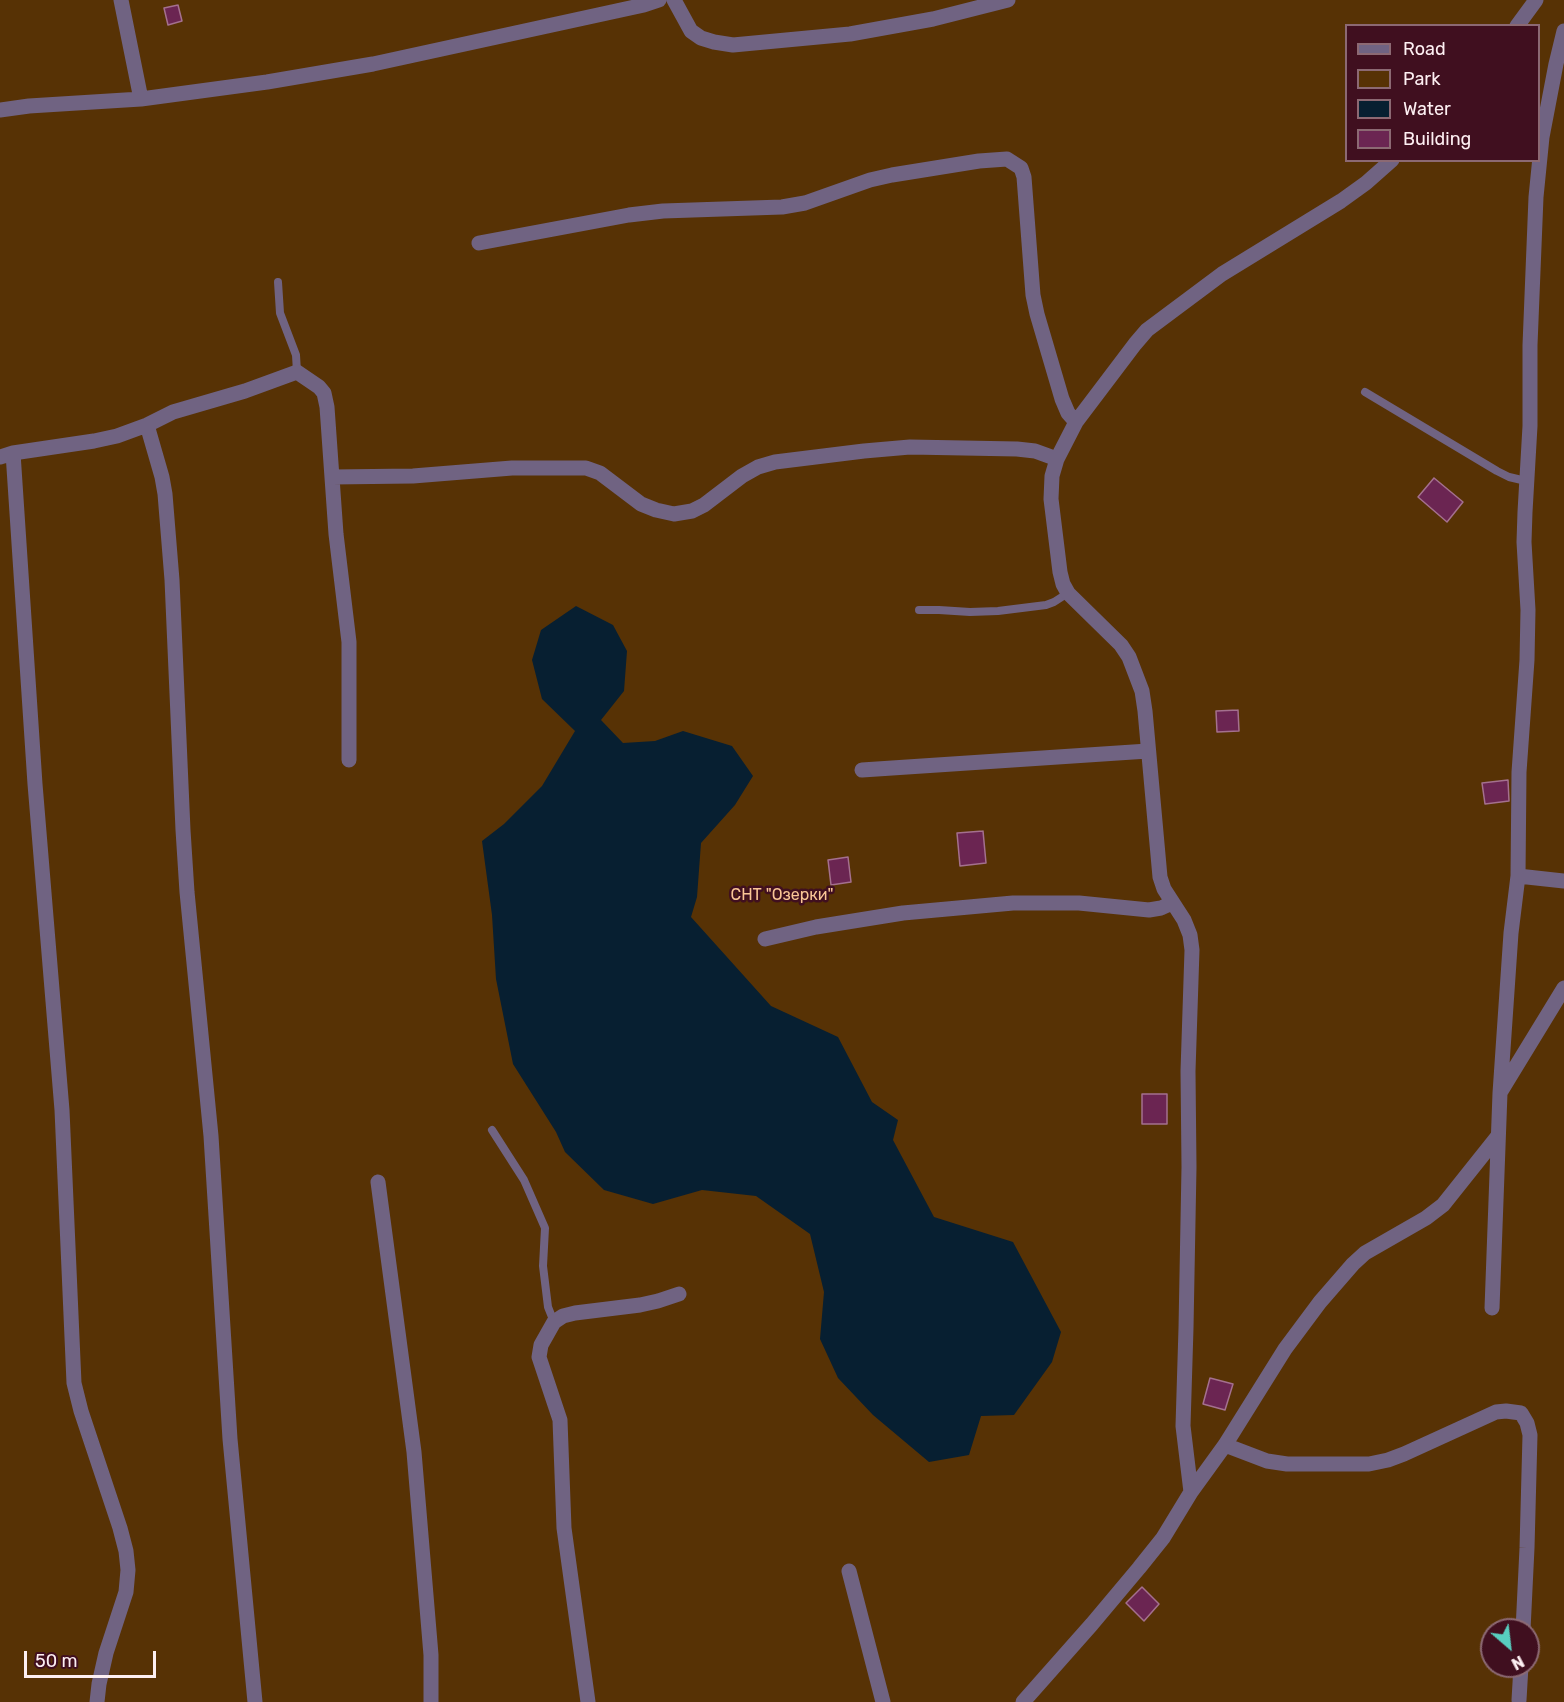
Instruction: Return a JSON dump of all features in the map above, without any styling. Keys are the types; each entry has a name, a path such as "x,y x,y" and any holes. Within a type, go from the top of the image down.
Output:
{"street":[{"path":"121,0 141,99"},
{"path":"0,110 141,99 267,82 373,64 659,0"},
{"path":"674,0 692,31 701,38 733,45 860,33 933,19 1008,0"},
{"path":"1518,24 1536,0"},
{"path":"1540,157 1564,31"},
{"path":"478,243 651,212 699,208 782,207 805,203 870,180 892,175 978,161 1007,159 1021,168 1024,177 1033,294 1037,314 1062,399 1068,413 1076,422"},
{"path":"1191,1491 1183,1426 1192,950 1190,934 1184,920 1164,889 1161,877 1142,691 1129,657 1121,645 1068,593 1063,584 1051,500 1052,476 1057,459 1076,422 1147,330 1222,274 1341,201 1390,162"},
{"path":"1492,1308 1500,1094 1511,933 1518,876 1518,772 1527,660 1528,610 1524,542 1530,426 1530,345 1536,197 1540,162"},
{"path":"97,1702 106,1653 126,1592 128,1570 120,1528 74,1383 62,1110 7,455 117,436 173,412 245,391 297,372 319,387 324,393 327,407 336,534 348,642 349,760"},
{"path":"147,425 165,494 172,580 183,830 212,1136 230,1439 255,1702"},
{"path":"332,477 412,476 512,468 586,468 600,473 641,504 656,510 674,513 692,511 704,506 742,476 758,467 775,462 910,447 1017,449 1035,451 1057,459"},
{"path":"862,770 1148,751"},
{"path":"1518,876 1564,881"},
{"path":"765,939 903,913 969,907 1049,902 1149,910 1172,903"},
{"path":"1500,1094 1564,988"},
{"path":"1023,1702 1163,1538 1191,1491 1225,1445 1285,1349 1320,1302 1365,1253 1426,1218 1443,1205 1498,1136"},
{"path":"378,1182 414,1452 431,1655 432,1702"},
{"path":"588,1702 564,1528 560,1420 539,1357 541,1345 554,1322 563,1316 640,1305 679,1294"},
{"path":"1225,1445 1266,1461 1287,1464 1369,1464 1396,1457 1496,1412 1521,1413 1530,1435 1524,1618"},
{"path":"849,1571 883,1702"},
{"path":"1519,1700 1520,1678"}],"lane":[{"path":"278,282 280,313 296,355 297,372"},
{"path":"1365,392 1497,471 1526,481"},
{"path":"919,610 998,611 1046,605 1068,593"},
{"path":"492,1130 524,1180 545,1228 543,1266 548,1307 554,1322"}],"green space":[{"name":"СНТ \"Озерки\"","path":"0,0 1564,0 1564,1702 0,1702"}],"water":[{"path":"576,606 613,625 627,651 624,691 601,720 623,743 655,741 683,731 732,746 753,776 735,805 701,843 697,897 691,917 771,1006 838,1037 872,1102 898,1120 893,1140 934,1217 1013,1242 1061,1332 1052,1362 1014,1415 981,1416 969,1455 929,1462 873,1415 838,1378 820,1339 824,1292 810,1234 756,1196 702,1190 653,1204 604,1190 565,1152 556,1132 513,1064 496,979 492,915 482,841 504,824 542,786 575,731 542,699 532,660 541,630"}],"building":[{"path":"178,5 182,21 168,25 164,8"},
{"path":"1434,478 1463,502 1447,522 1418,497"},
{"path":"1238,710 1239,731 1217,732 1216,711"},
{"path":"1508,780 1509,801 1485,804 1482,783"},
{"path":"983,831 986,863 960,866 957,833"},
{"path":"848,857 851,882 831,885 828,860"},
{"path":"1142,1094 1167,1094 1167,1124 1142,1124"},
{"path":"1210,1378 1233,1384 1225,1410 1203,1404"},
{"path":"1142,1587 1159,1604 1144,1621 1126,1603"}]}
